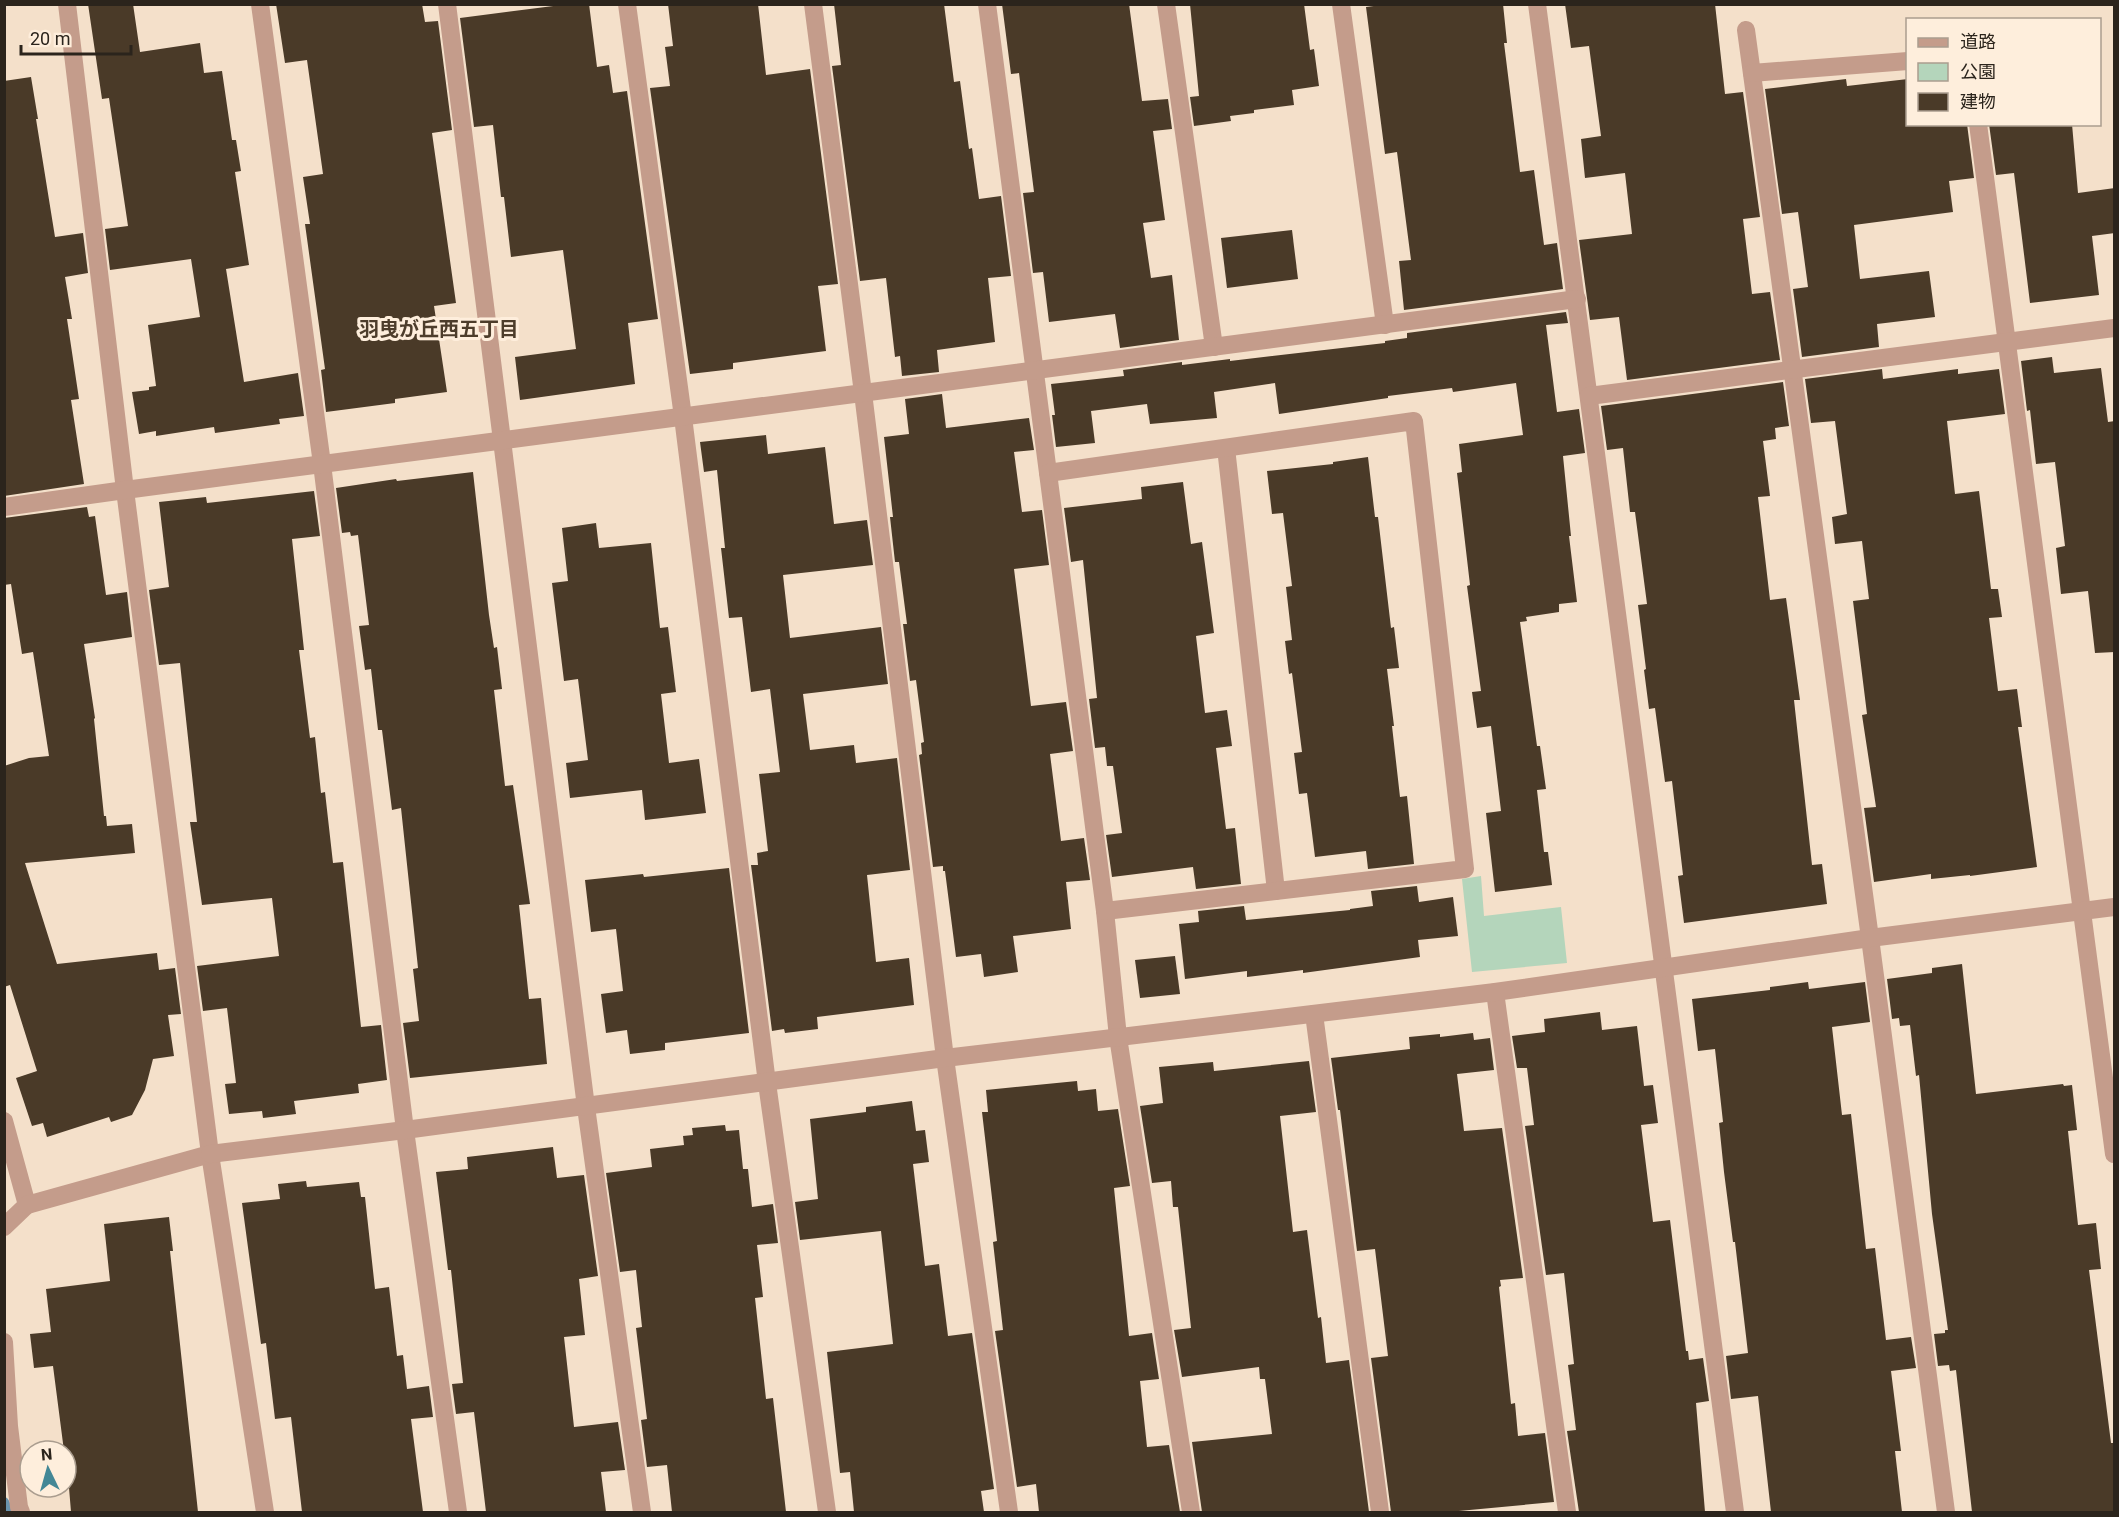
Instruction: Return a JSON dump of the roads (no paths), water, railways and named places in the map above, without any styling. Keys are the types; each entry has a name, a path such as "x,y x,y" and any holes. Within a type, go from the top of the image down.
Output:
{"street":[{"path":"67,4 125,490 210,1154 265,1512"},
{"path":"260,4 322,464 405,1130 458,1512"},
{"path":"447,4 586,1107 642,1512"},
{"path":"627,4 683,417 766,1083 827,1512"},
{"path":"813,4 945,1058 1009,1512"},
{"path":"987,4 1105,910 1118,1037 1191,1512"},
{"path":"1166,4 1214,347"},
{"path":"1341,4 1385,324"},
{"path":"1537,4 1735,1512"},
{"path":"1746,30 1946,1512"},
{"path":"1752,74 1906,61"},
{"path":"1978,126 2005,342 2115,1154"},
{"path":"4,507 1577,299"},
{"path":"1589,396 2115,328"},
{"path":"1048,473 1414,421 1465,869 1105,910"},
{"path":"1226,448 1275,891"},
{"path":"4,1227 27,1206 210,1154 586,1107 945,1058 1495,992 1870,938 2115,907"},
{"path":"1495,992 1567,1512"},
{"path":"1314,1014 1380,1512"},
{"path":"4,1121 12,1176 27,1206"},
{"path":"4,1342 9,1426 21,1512"}],"waterway":[{"path":"4,1502 9,1512"}],"district":[{"name":"羽曳が丘西五丁目","path":"439,329"}]}
